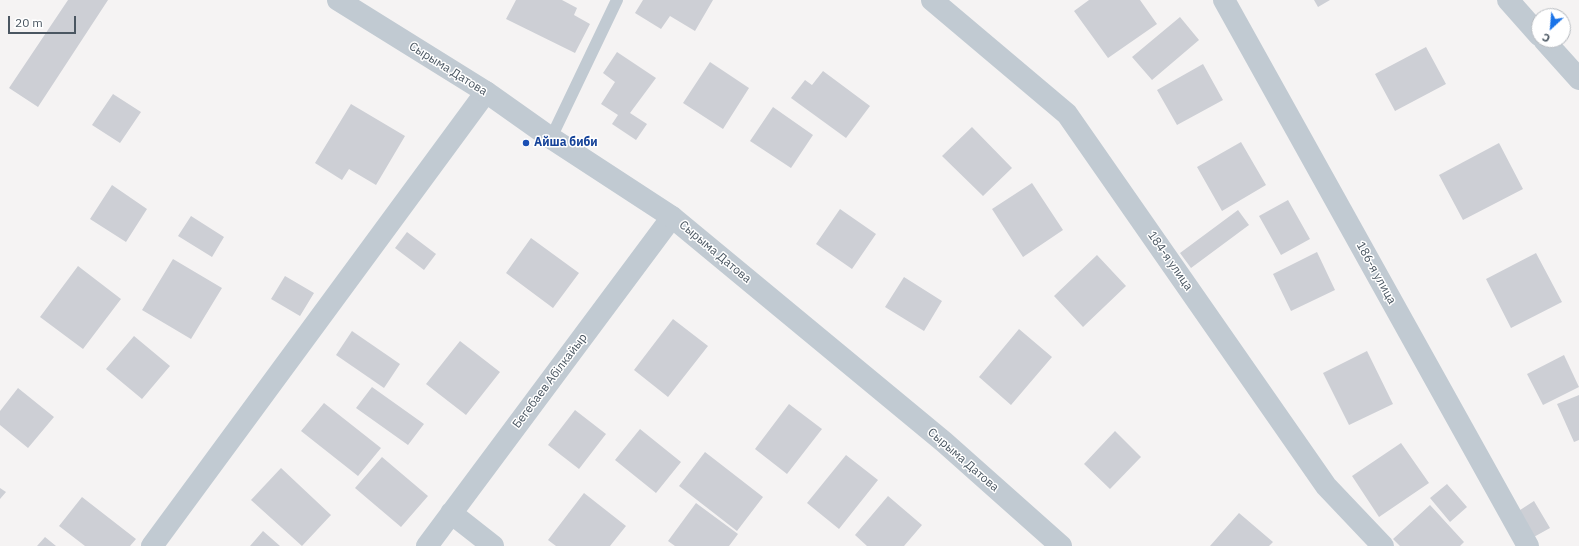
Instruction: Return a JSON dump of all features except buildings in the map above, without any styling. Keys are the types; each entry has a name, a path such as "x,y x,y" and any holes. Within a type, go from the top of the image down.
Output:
{"street":[{"name":"Сырыма Датова","path":"338,0 486,92 551,138 672,217 944,442 1060,546"},
{"name":"184-я улица","path":"932,0 1067,114 1326,486 1383,546"},
{"name":"186-я улица","path":"1224,0 1528,546"},
{"path":"1508,0 1531,26"},
{"path":"1551,48 1579,79"},
{"path":"152,546 486,92"},
{"name":"Бегебаев Абілкайыр","path":"427,546 672,217"},
{"path":"451,513 493,546"}],"lane":[{"path":"551,138 617,0"}],"place":[{"name":"Айша биби","path":"526,143"}]}
